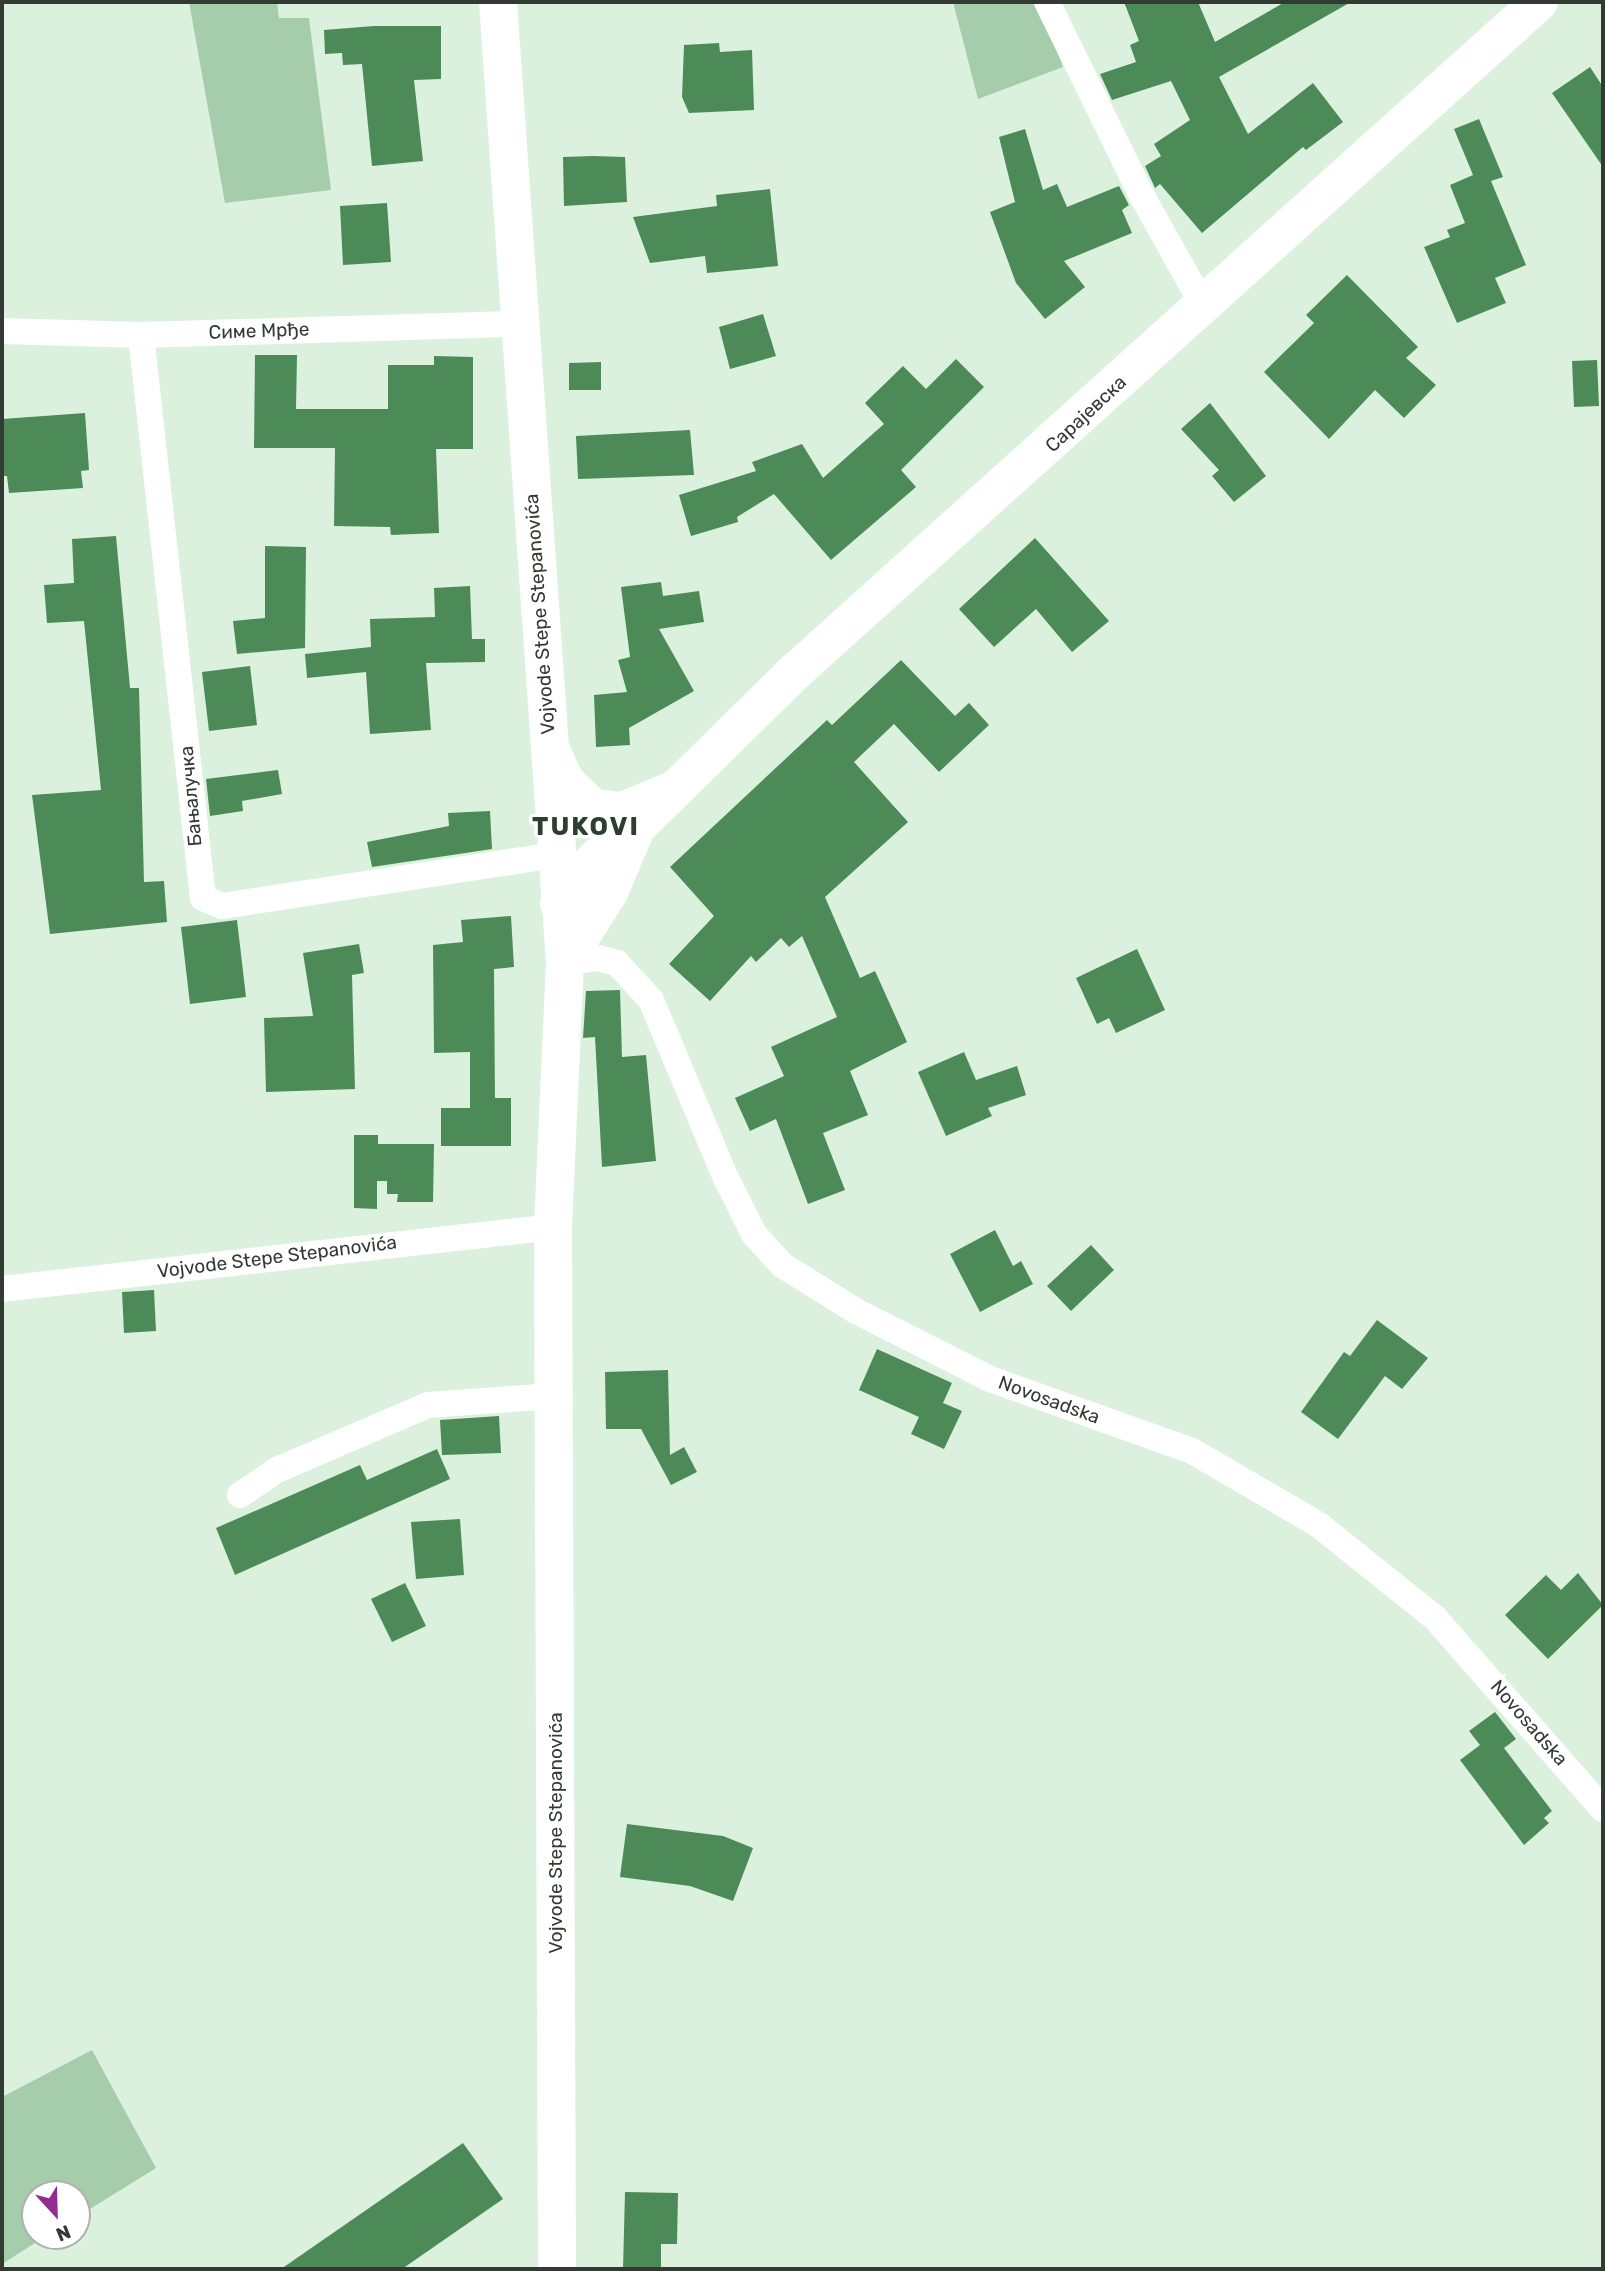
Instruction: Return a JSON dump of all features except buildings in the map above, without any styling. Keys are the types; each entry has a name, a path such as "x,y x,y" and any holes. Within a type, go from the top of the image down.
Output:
{"main road":[{"name":"Vojvode Stepe Stepanovića","path":"498,2 517,324 565,962 553,1227 557,2269"},
{"name":"Сарајевска","path":"559,904 596,858 635,829 797,670 1539,2"},
{"path":"550,748 565,780 593,808 622,811 676,789"},
{"path":"565,962 609,892 635,829"}],"street":[{"path":"1047,2 1142,196 1203,305"},
{"name":"Симе Мрђе","path":"2,331 141,335 517,324"},
{"name":"Бањалучка","path":"141,335 203,898 222,906 556,855"},
{"name":"Novosadska","path":"565,962 598,958 617,962 651,1000 726,1178 754,1234 782,1265 856,1311 990,1379 1192,1451 1319,1525 1435,1618 1603,1809"},
{"name":"Vojvode Stepe Stepanovića","path":"2,1289 553,1227"},
{"path":"240,1495 277,1470 428,1405 554,1396"}],"green space":[{"path":"189,2 277,2 279,18 309,18 331,190 225,203"},
{"path":"953,2 1039,2 1063,67 978,99"},
{"path":"92,2050 156,2168 91,2208 91,2180 21,2180 21,2250 24,2250 2,2264 2,2097"}],"district":[{"name":"TUKOVI","path":"586,827"}]}
